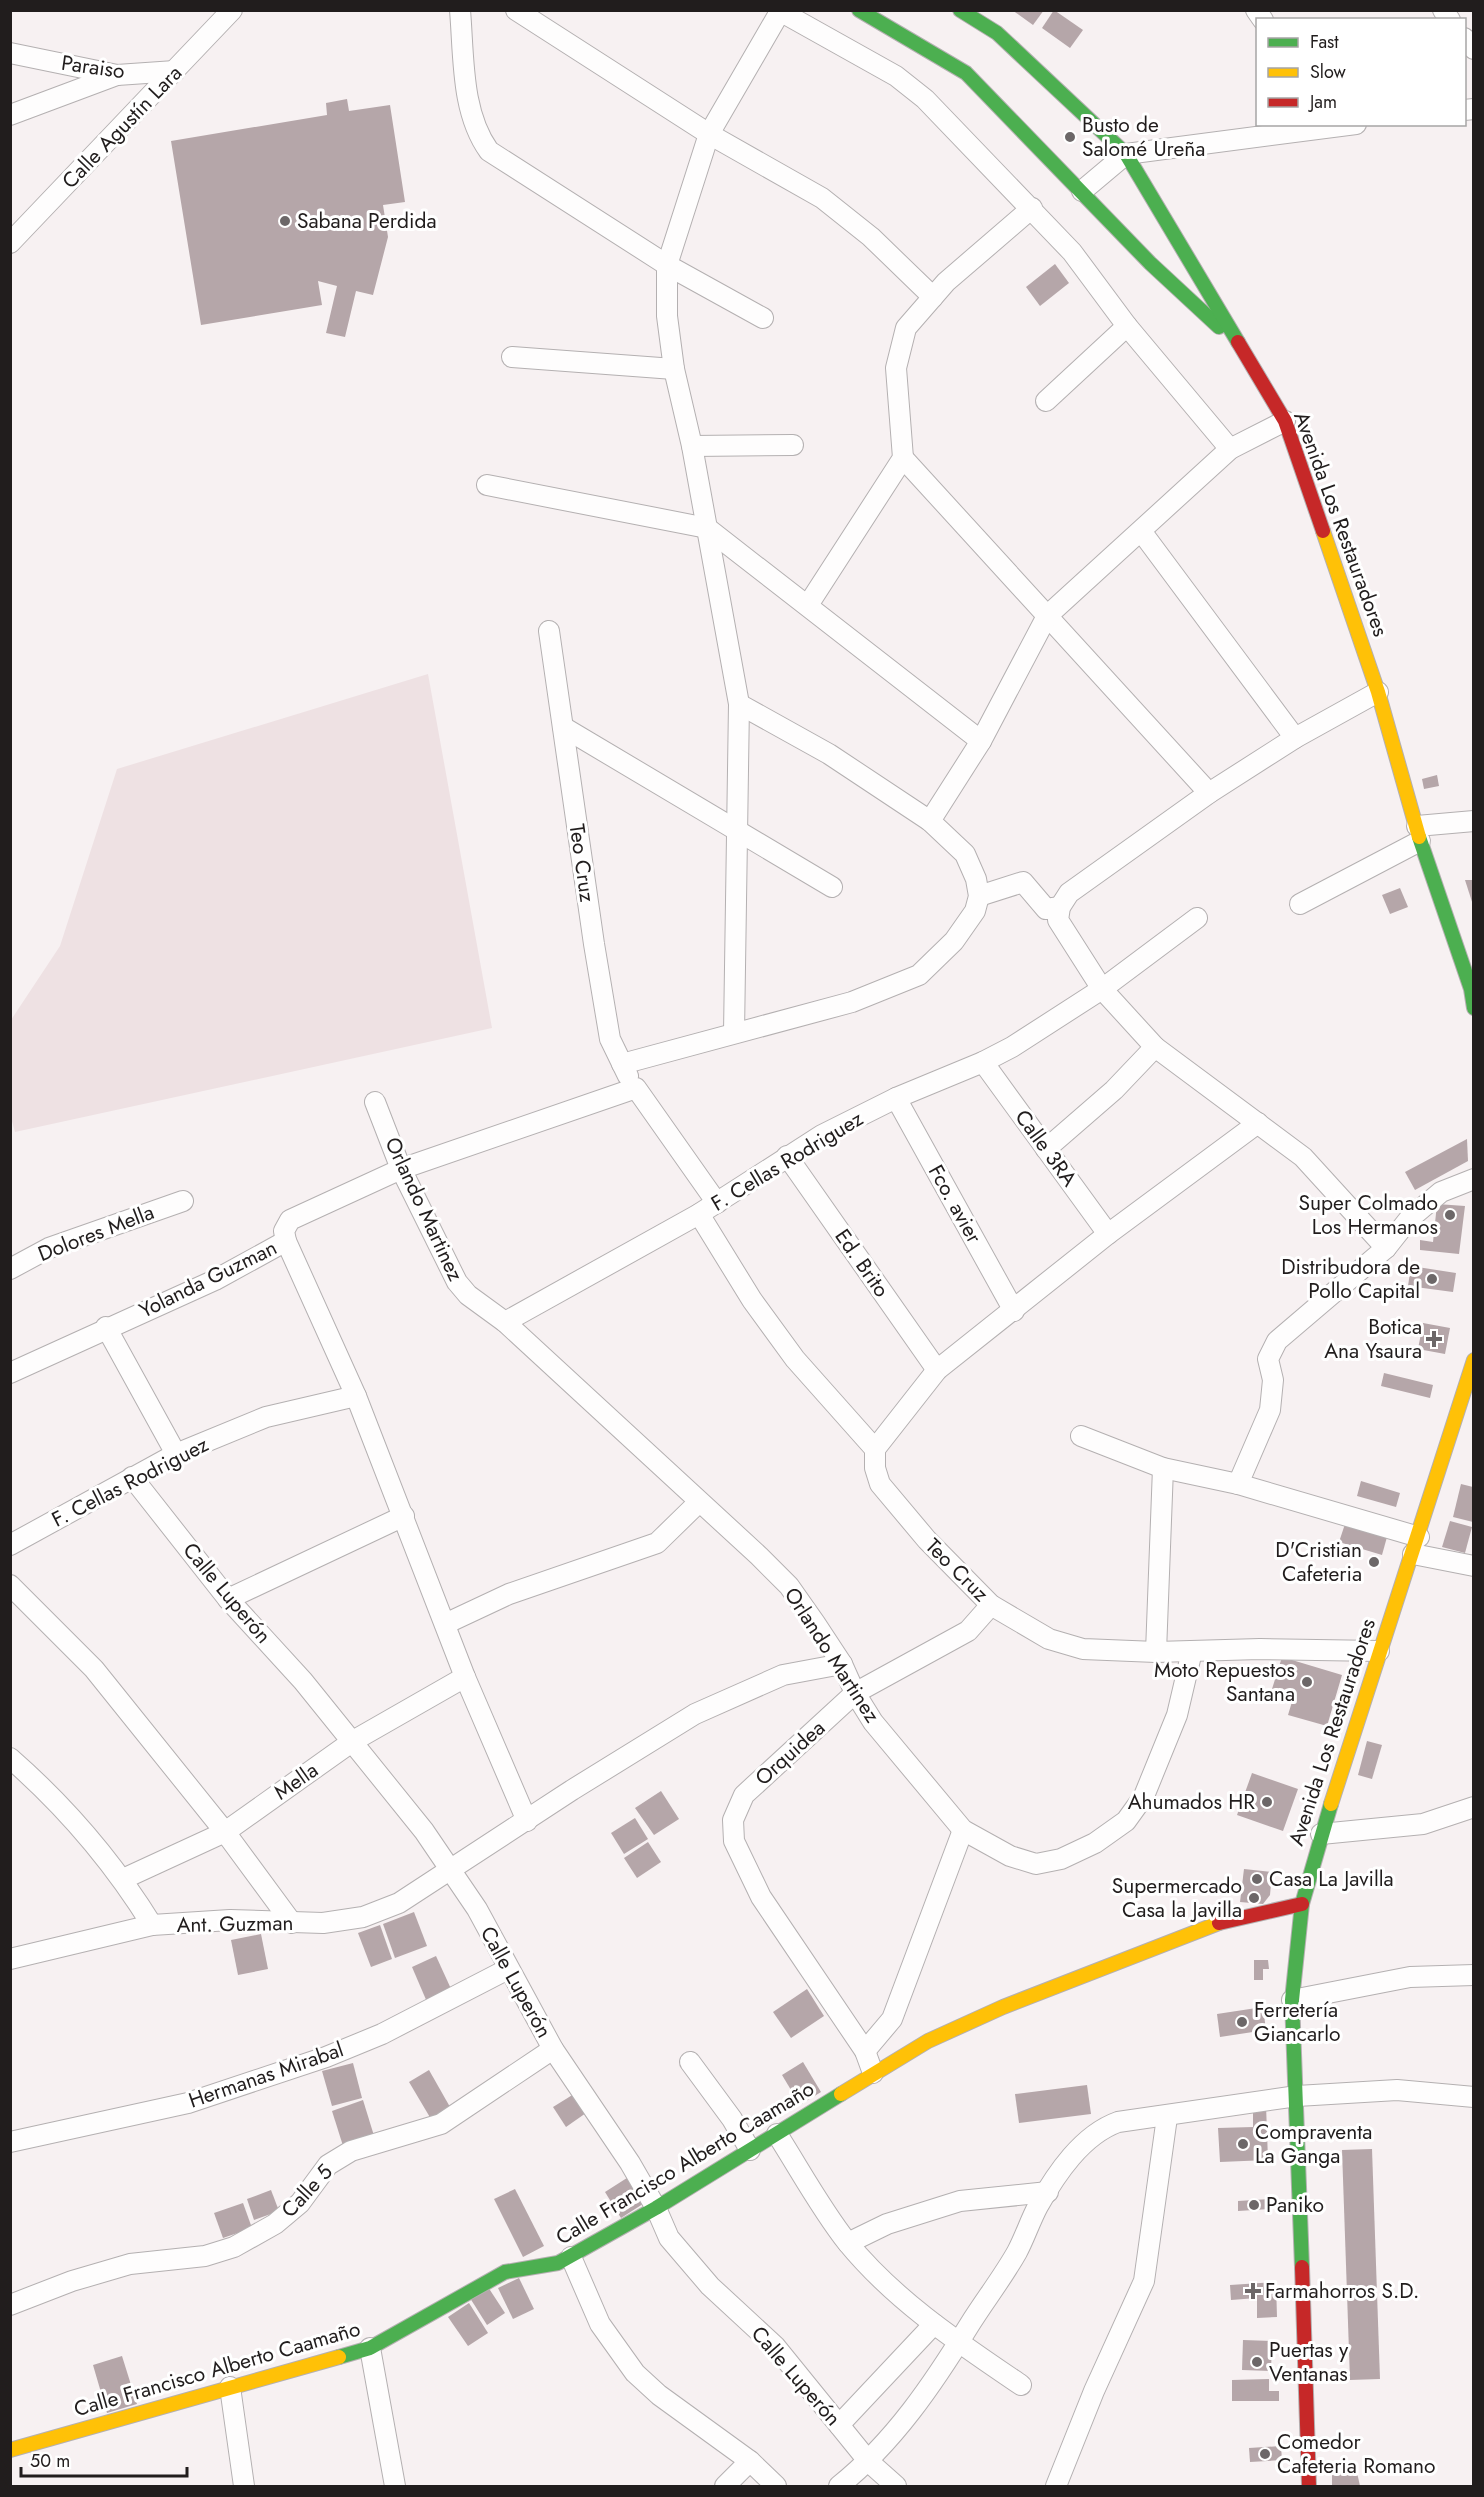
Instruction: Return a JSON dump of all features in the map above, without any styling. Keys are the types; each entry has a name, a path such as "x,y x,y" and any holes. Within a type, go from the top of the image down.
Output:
{"street":[{"path":"459,10 470,115 476,134 489,151 667,265 763,318"},
{"path":"516,10 709,134 822,198 871,237 933,297"},
{"path":"859,10 966,73 1150,263 1241,348"},
{"name":"Avenida Los Restauradores","path":"960,10 997,33 1126,154 1285,421 1378,693 1418,833 1472,995"},
{"path":"734,1033 739,704 692,446 674,369 667,316 667,265 709,134 780,11 896,76 925,99 1072,252 1127,326 1230,449"},
{"name":"Calle Agustín Lara","path":"10,243 175,71 226,12"},
{"name":"Paraiso","path":"10,53 117,75 175,71"},
{"path":"10,115 117,75"},
{"path":"1082,191 1126,154 1342,126"},
{"path":"808,605 903,458 896,368 906,328 946,282 1032,208"},
{"path":"1046,401 1127,326"},
{"path":"512,357 674,369"},
{"path":"930,821 981,741 1047,616 1230,449 1285,421"},
{"path":"692,446 793,445"},
{"path":"903,458 1209,793"},
{"path":"487,485 707,528 981,741"},
{"path":"1141,531 1295,738"},
{"name":"Teo Cruz","path":"549,631 610,1039 636,1088"},
{"path":"1378,693 1295,738 1209,793 1069,893 1060,907 1058,920 1064,934 1102,989 1155,1047 1303,1157 1386,1248"},
{"path":"622,1064 852,1002 919,975 954,940 975,911 979,896 976,879 965,854 930,821 829,754 739,704"},
{"path":"563,728 832,887"},
{"path":"1300,904 1418,833 1473,821"},
{"path":"979,896 1023,882 1046,909 1060,907"},
{"name":"F. Cellas Rodriguez","path":"505,1322 699,1214 822,1135 896,1098 983,1062 1102,989 1197,918"},
{"path":"1046,1149 1114,1090 1155,1047"},
{"name":"Calle 3RA","path":"983,1062 1108,1234"},
{"path":"636,1088 717,1203"},
{"name":"Yolanda Guzman","path":"10,1372 214,1280 286,1241 284,1231 290,1220 401,1169 636,1088"},
{"name":"Fco. avier","path":"896,1098 1014,1311"},
{"name":"Orlando Martinez","path":"375,1102 401,1169 457,1282 468,1294 505,1322 789,1587 842,1664 855,1693 873,1722 963,1830 1010,1856 1036,1864 1061,1859 1095,1843 1126,1821 1144,1796 1177,1715 1192,1651"},
{"path":"699,1214 752,1300 795,1359 875,1449 937,1370 1108,1234 1258,1123"},
{"name":"Ed. Brito","path":"787,1156 937,1370"},
{"path":"1238,1484 1270,1410 1273,1380 1268,1359 1277,1341 1386,1248 1409,1219 1441,1192 1473,1179"},
{"name":"Dolores Mella","path":"10,1269 49,1248 183,1201"},
{"path":"286,1241 356,1396 465,1677 527,1821"},
{"path":"106,1327 176,1454"},
{"name":"Avenida Los Restauradores","path":"1309,2487 1292,2000 1302,1904 1321,1834 1379,1651 1416,1546 1473,1360"},
{"name":"F. Cellas Rodriguez","path":"10,1545 176,1454 266,1417 356,1396"},
{"path":"1081,1436 1162,1468 1238,1484 1473,1566"},
{"name":"Teo Cruz","path":"875,1449 875,1468 879,1484 927,1540 991,1605 1049,1639 1083,1649 1156,1652 1379,1651"},
{"path":"1156,1652 1162,1468"},
{"name":"Calle Luperón","path":"132,1478 228,1599 353,1741 424,1831 477,1909 553,2049 630,2163 656,2208 669,2238 688,2262 775,2346 869,2462 896,2487"},
{"path":"445,1624 509,1594 657,1543 699,1502"},
{"path":"228,1599 404,1516"},
{"path":"10,1585 94,1669 225,1832 292,1923"},
{"name":"Orquidea","path":"865,2051 761,1897 734,1841 733,1820 744,1795 855,1693 968,1631 991,1605"},
{"name":"Ant. Guzman","path":"10,1959 152,1925 230,1920 323,1923 363,1917 399,1903 694,1714 783,1676 842,1664"},
{"name":"Mella","path":"123,1879 225,1832 353,1741 465,1677"},
{"path":"10,1758 47,1790 123,1879 152,1925"},
{"path":"1321,1834 1423,1824 1473,1807"},
{"path":"873,2073 865,2051 892,2019 963,1830"},
{"name":"Calle Francisco Alberto Caamaño","path":"10,2450 370,2349 505,2272 558,2264 656,2208 928,2041 1210,1925 1302,1904"},
{"name":"Hermanas Mirabal","path":"10,2142 188,2103 326,2057 382,2034 508,1969"},
{"path":"1292,2000 1410,1977 1473,1975"},
{"name":"Calle 5","path":"10,2305 72,2281 130,2264 205,2256 234,2247 275,2224 300,2203 328,2165 351,2151 441,2124 553,2049"},
{"path":"690,2062 732,2119 750,2151"},
{"path":"839,2487 869,2462 905,2421 1018,2251 1038,2206 1064,2168 1092,2135 1104,2127 1118,2122 1167,2117 1297,2096 1397,2090 1473,2097"},
{"path":"1056,2487 1094,2391 1144,2281 1167,2117"},
{"path":"777,2134 848,2243 898,2295 959,2343 1021,2385"},
{"path":"848,2243 886,2224 960,2201 1048,2192"},
{"path":"571,2256 600,2324 636,2373 659,2394 750,2461 776,2487"},
{"path":"839,2425 934,2324"},
{"path":"370,2349 395,2487"},
{"path":"230,2387 244,2487"},
{"path":"725,2487 750,2461"}],"shaded area":[{"path":"428,674 492,1028 15,1132 10,1114 11,1020 60,946 117,769"}],"building":[{"path":"1012,10 1044,10 1033,25"},
{"path":"1054,10 1083,30 1070,48 1042,28"},
{"name":"Sabana Perdida","path":"347,99 349,111 390,105 405,202 383,205 388,237 373,295 356,291 345,337 326,333 337,286 318,281 322,305 201,325 171,141 327,115 326,103"},
{"path":"1055,264 1069,283 1040,306 1026,287"},
{"path":"1437,775 1439,786 1424,789 1422,779"},
{"path":"1465,880 1473,880 1473,905"},
{"path":"1400,888 1408,907 1390,914 1382,895"},
{"path":"1467,1139 1468,1161 1415,1190 1405,1172"},
{"path":"1437,1204 1465,1206 1459,1254 1420,1250 1420,1240 1433,1242"},
{"name":"Distribudora de Pollo Capital","path":"1411,1266 1456,1273 1453,1292 1408,1286"},
{"name":"Botica Ana Ysaura","path":"1423,1323 1450,1328 1445,1354 1418,1349"},
{"path":"1384,1373 1433,1385 1430,1398 1381,1386"},
{"path":"1361,1481 1400,1493 1396,1507 1357,1496"},
{"path":"1461,1484 1473,1487 1473,1522 1453,1517"},
{"path":"1450,1521 1472,1527 1465,1553 1442,1547"},
{"path":"1345,1524 1387,1537 1382,1555 1339,1542"},
{"name":"Moto Repuestos Santana","path":"1282,1657 1342,1675 1327,1726 1288,1715 1294,1695 1272,1689"},
{"path":"1367,1741 1382,1745 1372,1779 1358,1775"},
{"name":"Ahumados HR","path":"1252,1773 1298,1789 1283,1831 1237,1815"},
{"path":"661,1791 679,1819 654,1835 635,1808"},
{"path":"635,1818 648,1839 624,1854 611,1833"},
{"path":"648,1842 661,1862 637,1878 624,1858"},
{"path":"1244,1869 1272,1872 1270,1895 1263,1904 1240,1902"},
{"path":"414,1912 427,1946 395,1958 383,1924"},
{"path":"380,1925 392,1959 371,1967 358,1933"},
{"path":"261,1934 268,1969 238,1975 231,1940"},
{"path":"436,1956 452,1991 427,2002 412,1967"},
{"path":"1254,1960 1268,1960 1269,1969 1263,1969 1263,1980 1254,1980"},
{"path":"807,1989 824,2016 791,2038 773,2012"},
{"name":"Ferretería Giancarlo","path":"1263,2007 1266,2030 1220,2037 1217,2014"},
{"path":"803,2062 821,2092 800,2105 782,2075"},
{"path":"353,2063 362,2098 332,2106 322,2071"},
{"path":"429,2070 450,2107 431,2119 409,2082"},
{"path":"1087,2085 1091,2114 1019,2123 1015,2094"},
{"path":"574,2094 586,2113 566,2127 553,2107"},
{"path":"363,2100 375,2139 344,2149 332,2111"},
{"name":"Compraventa La Ganga","path":"1253,2105 1266,2105 1268,2160 1220,2162 1218,2128 1253,2127"},
{"path":"1372,2149 1380,2379 1350,2380 1342,2150"},
{"path":"630,2176 646,2202 621,2218 605,2192"},
{"path":"515,2189 544,2246 523,2257 494,2199"},
{"path":"271,2190 279,2211 254,2220 247,2199"},
{"name":"Paniko","path":"1270,2199 1270,2209 1238,2211 1238,2201"},
{"path":"243,2203 252,2228 223,2238 214,2213"},
{"path":"519,2278 534,2309 513,2319 498,2288"},
{"name":"Farmahorros S.D.","path":"1276,2282 1277,2317 1257,2318 1257,2298 1231,2300 1230,2285"},
{"path":"488,2287 505,2313 487,2325 470,2298"},
{"path":"469,2303 488,2333 468,2346 448,2317"},
{"path":"1243,2340 1272,2341 1271,2371 1242,2370"},
{"path":"122,2356 137,2404 107,2413 93,2365"},
{"path":"1269,2379 1269,2391 1279,2391 1279,2401 1232,2401 1232,2380"},
{"name":"Comedor Cafeteria Romano","path":"1281,2446 1282,2460 1250,2462 1249,2448"},
{"path":"1356,2468 1360,2486 1332,2486 1332,2475"}],"traffic: fast":[{"path":"859,10 966,73 1150,263 1219,327"},
{"path":"960,10 997,33 1126,154 1238,342"},
{"path":"1419,837 1471,989 1474,1008"},
{"path":"1302,2267 1292,2000 1302,1904 1331,1804"},
{"path":"339,2357 370,2348 505,2272 558,2263 656,2208 841,2094"}],"traffic: slow":[{"path":"1323,531 1378,692 1419,837"},
{"path":"1331,1804 1474,1360"},
{"path":"841,2094 928,2041 1003,2007 1219,1923"},
{"path":"10,2450 339,2357"}],"traffic: jam":[{"path":"1238,342 1285,421 1323,531"},
{"path":"1219,1923 1302,1904"},
{"path":"1302,2267 1309,2486"}],"place":[{"name":"Busto de Salomé Ureña","path":"1070,137"},
{"name":"Sabana Perdida","path":"285,221"},
{"name":"Super Colmado Los Hermanos","path":"1450,1215"},
{"name":"Distribudora de Pollo Capital","path":"1432,1279"},
{"name":"Botica Ana Ysaura","path":"1434,1339"},
{"name":"D'Cristian Cafeteria","path":"1374,1562"},
{"name":"Moto Repuestos Santana","path":"1307,1682"},
{"name":"Ahumados HR","path":"1267,1802"},
{"name":"Casa La Javilla","path":"1257,1879"},
{"name":"Supermercado Casa la Javilla","path":"1254,1898"},
{"name":"Ferretería Giancarlo","path":"1242,2022"},
{"name":"Compraventa La Ganga","path":"1243,2144"},
{"name":"Paniko","path":"1254,2205"},
{"name":"Farmahorros S.D.","path":"1253,2291"},
{"name":"Puertas y Ventanas","path":"1257,2362"},
{"name":"Comedor Cafeteria Romano","path":"1265,2454"}]}
